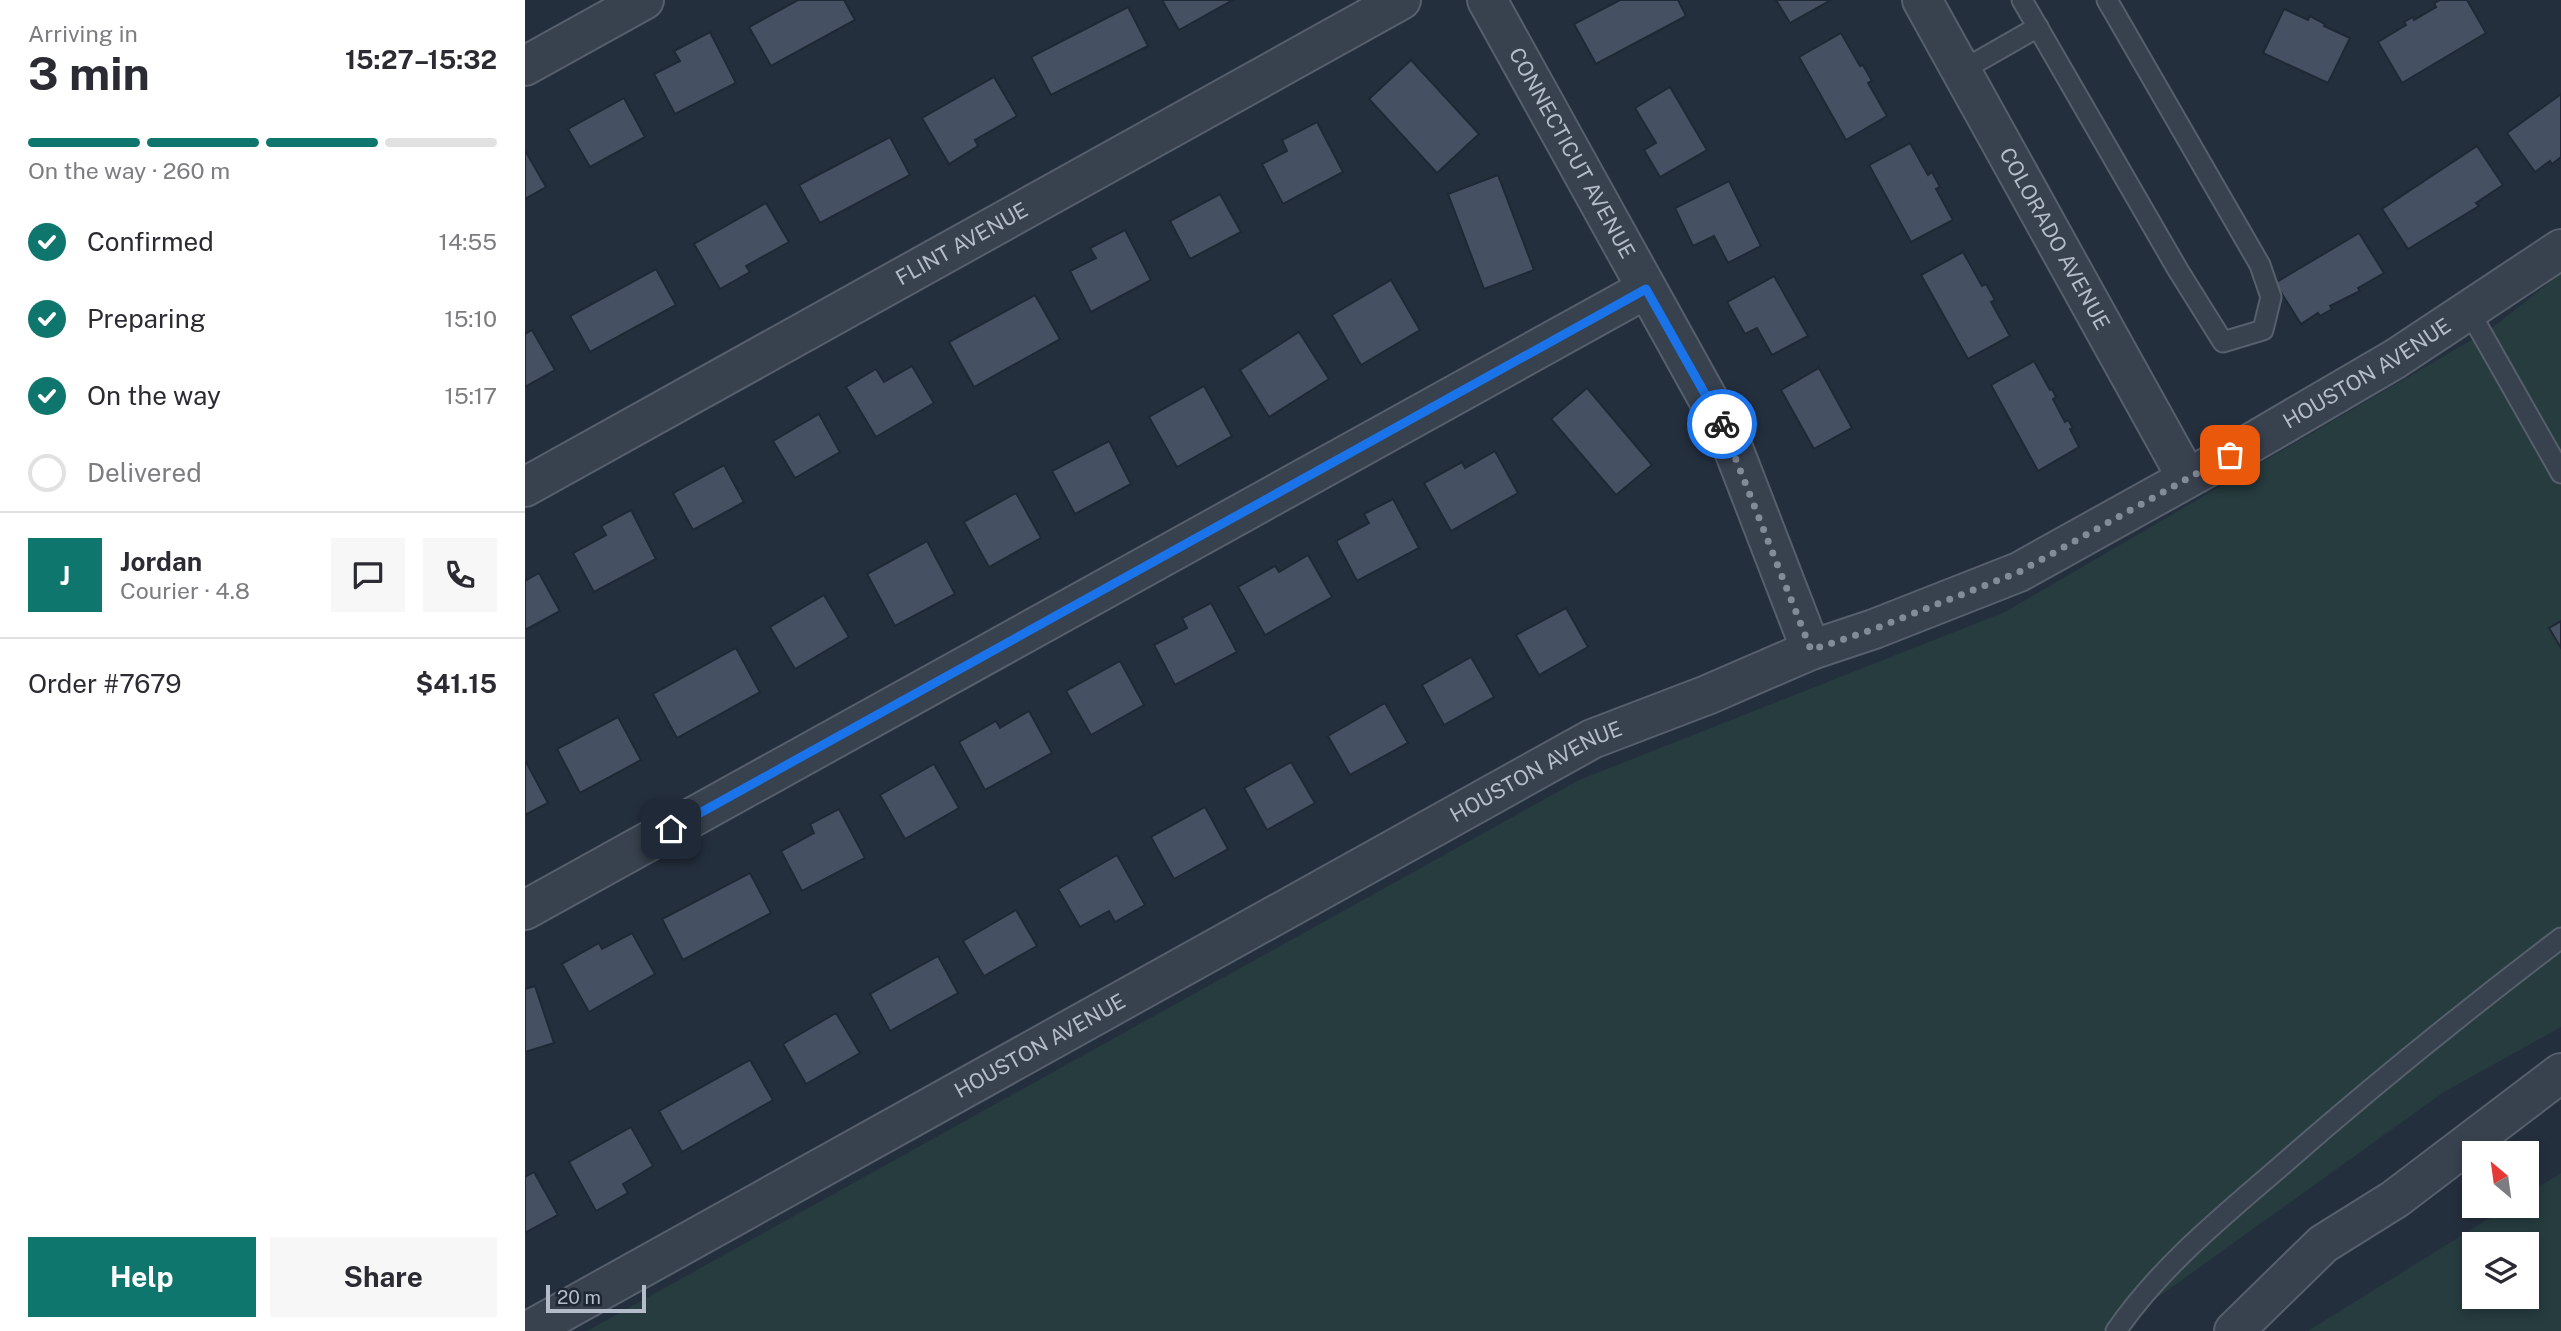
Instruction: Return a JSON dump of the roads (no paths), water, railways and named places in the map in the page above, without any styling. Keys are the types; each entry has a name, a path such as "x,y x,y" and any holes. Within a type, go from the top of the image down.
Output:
{"street":[{"path":"525,66 644,0"},
{"name":"FLINT AVENUE","path":"525,487 1401,0"},
{"name":"CONNECTICUT AVENUE","path":"1487,0 1728,435 1811,650"},
{"name":"COLORADO AVENUE","path":"1921,0 2187,478"},
{"name":"HOUSTON AVENUE","path":"528,1331 1592,739 1707,695 1811,650 1874,629 2019,572 2395,359 2561,249"},
{"path":"525,910 1646,289"},
{"path":"2234,1331 2323,1244 2395,1199 2561,1073"}],"lane":[{"path":"2022,0 2178,270 2223,342 2263,330 2271,297 2260,265 2107,0"},
{"path":"1961,71 2038,27"},
{"path":"2469,310 2561,473"},
{"path":"2116,1331 2136,1302 2199,1236 2310,1140 2504,981 2561,938"}]}
